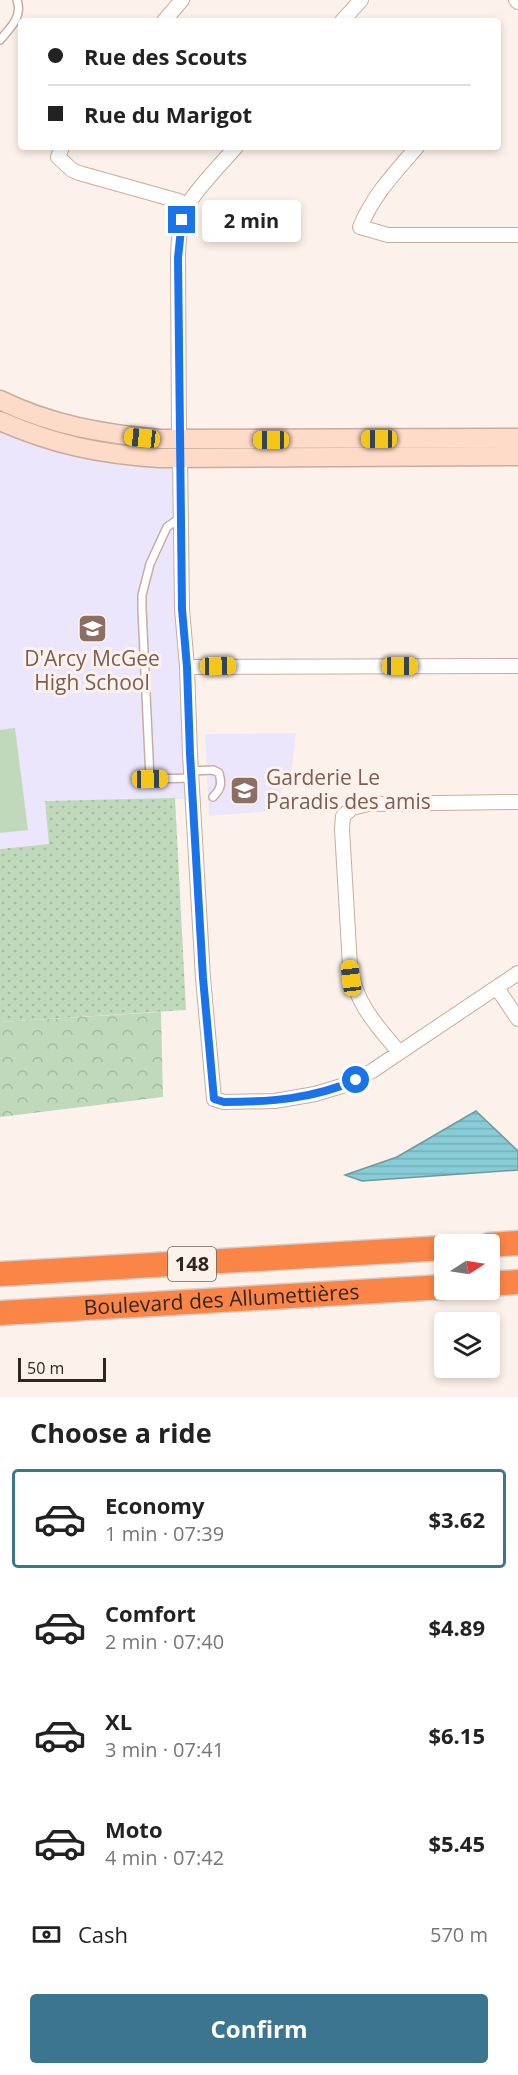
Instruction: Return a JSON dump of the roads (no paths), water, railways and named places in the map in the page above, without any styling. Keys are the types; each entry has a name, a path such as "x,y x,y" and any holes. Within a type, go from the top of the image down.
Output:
{"highway":[{"path":"500,1244 518,1243"},
{"name":"Boulevard des Allumettières","path":"0,1274 434,1249"},
{"path":"382,1292 383,1253"},
{"path":"500,1283 518,1282"},
{"name":"Boulevard des Allumettières","path":"0,1314 434,1288"}],"main road":[{"path":"0,400 45,419 85,430 136,437 180,449 518,456"},
{"path":"0,421 51,441 82,449 136,456 180,449 518,438"}],"street":[{"path":"167,18 182,0"},
{"path":"345,18 361,0"},
{"path":"61,150 58,157 72,170 179,201 188,206"},
{"path":"234,150 188,206 180,231 178,258 182,609 203,978 214,1099 224,1102 275,1101 315,1094 356,1080 518,973"},
{"path":"414,150 376,195 360,227 388,235 518,235"},
{"path":"187,667 518,666"},
{"path":"399,1052 364,1008 353,986 350,966 343,816 352,808 368,804 518,802"},
{"path":"497,987 518,1019"}],"lane":[{"path":"0,40 17,20 19,11 17,0"},
{"path":"180,518 167,527 150,564 142,595 150,779 191,775 213,770 219,773 222,783 219,792 213,797"}],"water":[{"path":"476,1111 518,1151 518,1170 362,1181 345,1175 397,1157"}],"place":[{"name":"D'Arcy McGee High School","path":"92,628"},
{"name":"Garderie Le Paradis des amis","path":"245,790"}]}
